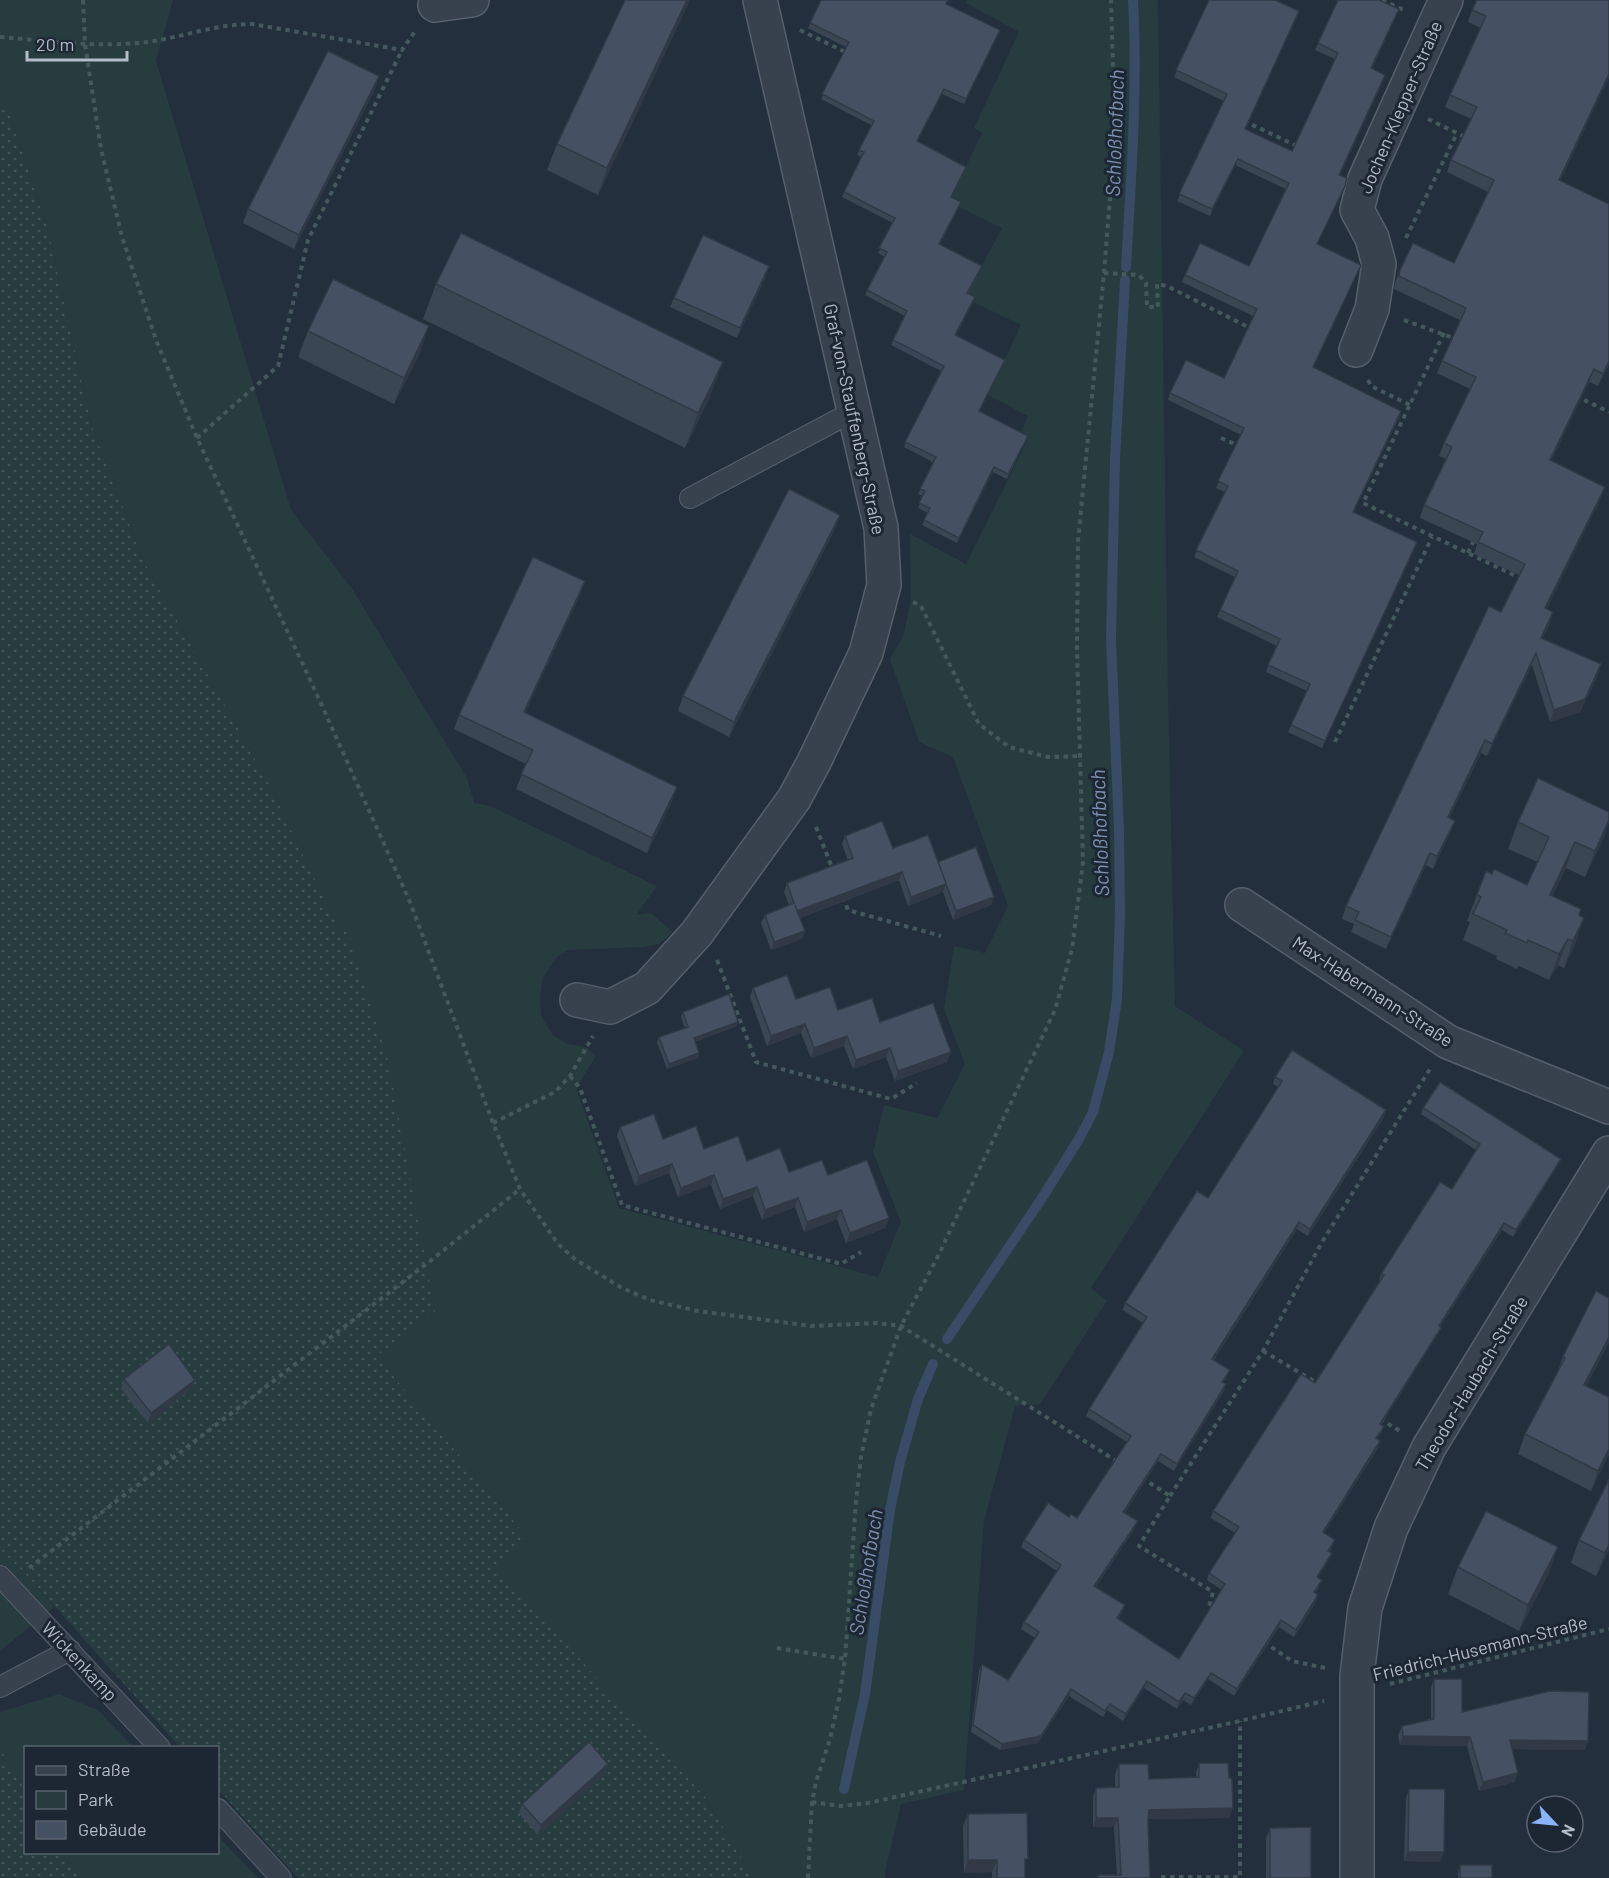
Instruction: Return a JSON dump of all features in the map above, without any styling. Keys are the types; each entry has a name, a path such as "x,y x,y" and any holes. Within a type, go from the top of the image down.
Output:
{"street":[{"path":"435,5 472,0"},
{"name":"Jochen-Klepper-Straße","path":"1356,350 1372,309 1379,264 1372,238 1357,210 1365,179 1446,0"},
{"name":"Graf-von-Stauffenberg-Straße","path":"610,1007 647,988 697,933 794,799 866,653 884,585 881,528 762,12"},
{"name":"Max-Habermann-Straße","path":"1242,905 1448,1042 1609,1107"},
{"path":"577,1000 610,1007"},
{"name":"Theodor-Haubach-Straße","path":"1357,1878 1357,1684 1365,1608 1391,1528 1429,1447 1609,1153"}],"lane":[{"path":"690,498 854,411"},
{"name":"Wickenkamp","path":"4,1580 158,1746"},
{"path":"0,1687 70,1650"},
{"path":"219,1810 281,1878"}],"path":[{"path":"83,0 85,44 101,148 122,237 156,340 197,438 319,699 410,902 520,1189 558,1244 576,1260 622,1288 650,1300 698,1311 811,1326 877,1323 901,1326 1123,1466"},
{"path":"808,1878 812,1802 832,1729 845,1659 856,1501 861,1456 871,1409 901,1326 937,1258 1055,1010 1072,949 1083,862 1077,650 1078,541 1115,135 1111,0"},
{"path":"197,438 278,366 308,240 402,50 435,5"},
{"path":"762,12 851,55"},
{"path":"0,37 113,45 150,41 232,24 252,24 402,50"},
{"path":"1398,104 1477,142"},
{"path":"1241,119 1303,149"},
{"path":"1402,247 1457,133"},
{"path":"1104,273 1139,275 1146,283 1147,307 1158,307 1157,284 1167,286 1257,332"},
{"path":"1372,309 1459,340"},
{"path":"1444,333 1363,503 1520,578"},
{"path":"1356,350 1371,386 1410,405"},
{"path":"1569,393 1609,412"},
{"path":"1221,438 1241,447"},
{"path":"1468,553 1478,532"},
{"path":"1335,742 1432,537"},
{"path":"884,585 921,606 979,724 1009,747 1048,757 1081,756"},
{"path":"794,799 812,814 836,878"},
{"path":"840,889 848,910 941,936"},
{"path":"697,933 714,952 756,1062 891,1100 916,1083"},
{"path":"493,1123 555,1092 570,1076 610,1007"},
{"path":"1218,1613 1209,1607 1213,1592 1139,1546 1263,1351 1322,1242 1389,1132 1448,1042"},
{"path":"570,1076 580,1088 622,1205 841,1264 861,1252"},
{"path":"4,1580 429,1262 520,1189"},
{"path":"1263,1351 1326,1388"},
{"path":"1378,1418 1429,1447"},
{"path":"1132,1472 1170,1496"},
{"name":"Friedrich-Husemann-Straße","path":"812,1802 840,1806 868,1803 1240,1721 1357,1684 1609,1629"},
{"path":"1255,1637 1292,1661 1357,1684"},
{"path":"777,1648 845,1659"},
{"path":"1161,1877 1240,1877 1240,1721"}],"green space":[{"path":"0,0 173,0 156,61 291,510 353,590 468,780 474,803 490,806 657,886 636,915 651,913 673,932 659,944 643,947 568,950 557,957 543,977 540,997 541,1016 553,1035 566,1043 587,1048 596,1056 576,1088 619,1208 878,1277 901,1222 873,1152 884,1105 937,1118 965,1064 944,1009 954,946 985,953 1008,906 953,757 919,742 890,659 904,634 911,598 910,534 966,564 1027,441 1019,437 1028,416 988,395 1021,325 965,298 1002,228 949,202 982,133 974,128 1019,32 966,3 968,0 1158,0 1175,1006 1244,1051 1091,1288 1107,1301 1040,1404 1015,1406 984,1521 964,1790 901,1804 885,1878 753,1878 705,1797 496,1568 529,1540 377,1356 435,1311 347,929 339,931 270,786 143,560 91,424 48,230 11,118 0,99"},
{"path":"0,99 11,118 48,230 91,424 143,560 270,786 339,930 347,929 389,1064 435,1311 377,1356 529,1540 497,1568 705,1797 753,1878 298,1878 219,1790 219,1746 179,1746 35,1584 0,1549"},
{"path":"0,1549 54,1607 0,1651"},
{"path":"59,1694 98,1710 132,1746 24,1746 24,1788 0,1749 0,1712"},
{"path":"0,1749 24,1788 24,1854 66,1854 81,1878 0,1878"},
{"path":"219,1837 258,1878 81,1878 66,1854 219,1854"}],"building":[{"path":"625,0 687,0 607,168 557,144"},
{"path":"821,0 948,0 946,4 1000,30 966,99 944,89 917,141 966,167 951,197 961,202 939,244 982,266 967,293 975,297 955,335 1005,360 979,411 1028,436 1008,474 994,467 959,538 924,520 930,508 919,503 925,491 920,489 936,457 905,442 944,366 893,340 907,311 867,290 887,252 879,248 895,218 844,192 864,152 859,150 874,121 822,94 849,42 810,23"},
{"path":"1209,0 1275,0 1299,11 1245,129 1292,151 1338,53 1318,43 1338,0 1379,0 1399,9 1371,68 1385,75 1339,175 1347,178 1345,186 1317,244 1361,265 1313,367 1401,411 1353,512 1417,542 1325,741 1291,725 1310,684 1268,665 1280,639 1220,610 1238,571 1196,550 1228,486 1218,481 1244,428 1170,393 1186,360 1224,378 1257,309 1185,275 1200,243 1249,266 1289,183 1238,159 1212,209 1179,194 1227,94 1176,70"},
{"path":"1477,0 1609,0 1609,74 1559,180 1609,204 1609,361 1603,374 1594,369 1550,460 1605,487 1545,608 1553,612 1541,638 1601,664 1585,699 1554,710 1536,653 1492,744 1485,740 1448,817 1455,821 1437,856 1430,853 1391,937 1355,920 1359,912 1346,906 1489,606 1501,612 1525,564 1478,542 1483,532 1424,505 1452,447 1444,443 1476,377 1442,361 1466,308 1399,276 1413,243 1454,263 1494,180 1451,160 1477,107 1450,95 1486,16 1472,10"},
{"path":"328,51 379,76 299,235 248,209"},
{"path":"461,233 723,362 698,413 436,284"},
{"path":"703,235 769,266 740,328 674,298"},
{"path":"333,279 429,326 404,378 308,331"},
{"path":"789,489 840,515 734,722 683,696"},
{"path":"533,557 585,581 524,712 677,787 652,838 521,774 533,750 459,715"},
{"path":"1538,778 1609,812 1609,820 1595,851 1575,842 1550,895 1581,909 1579,915 1584,918 1573,941 1568,939 1559,954 1528,940 1527,943 1505,933 1507,930 1473,914 1481,897 1477,894 1486,871 1492,874 1494,869 1527,885 1549,837 1518,822"},
{"path":"882,821 893,848 928,835 938,862 976,847 994,897 956,911 946,884 911,897 902,872 797,911 805,931 774,942 765,915 794,903 787,883 853,858 845,836"},
{"path":"787,975 796,999 830,987 838,1010 872,998 880,1022 933,1003 951,1052 898,1071 890,1048 856,1060 847,1036 814,1048 805,1024 771,1036 753,988"},
{"path":"729,994 738,1022 694,1038 699,1053 669,1064 659,1037 688,1027 683,1012"},
{"path":"1292,1050 1386,1110 1310,1229 1299,1222 1212,1359 1230,1370 1222,1382 1226,1384 1177,1464 1161,1454 1123,1512 1138,1521 1094,1586 1125,1605 1117,1618 1179,1659 1225,1584 1209,1573 1239,1527 1213,1511 1301,1374 1315,1383 1440,1182 1452,1189 1480,1144 1423,1108 1440,1082 1561,1159 1516,1230 1504,1223 1380,1424 1384,1427 1376,1438 1380,1441 1323,1532 1335,1540 1328,1551 1332,1553 1317,1577 1322,1580 1314,1592 1318,1595 1296,1630 1281,1620 1237,1689 1211,1673 1194,1698 1185,1693 1179,1702 1147,1681 1126,1714 1110,1704 1105,1711 1071,1689 1041,1736 1002,1744 973,1725 982,1664 1008,1680 1039,1632 1024,1622 1061,1565 1024,1540 1048,1503 1069,1517 1071,1514 1077,1518 1131,1436 1089,1409 1147,1317 1125,1303 1197,1191 1208,1198 1282,1081 1275,1077"},
{"path":"654,1114 663,1139 696,1126 704,1149 738,1136 747,1161 780,1148 789,1172 822,1160 828,1175 867,1160 889,1218 850,1233 841,1210 807,1222 798,1198 765,1210 757,1187 723,1199 714,1175 681,1188 672,1164 639,1176 620,1127"},
{"path":"1596,1291 1609,1298 1609,1337 1584,1385 1609,1397 1609,1449 1598,1471 1525,1434 1565,1358 1563,1356"},
{"path":"169,1344 195,1380 151,1413 124,1379"},
{"path":"1609,1479 1609,1544 1605,1553 1579,1540"},
{"path":"1486,1511 1558,1547 1528,1605 1458,1567"},
{"path":"1434,1679 1462,1679 1462,1712 1550,1691 1589,1692 1588,1741 1510,1740 1518,1773 1483,1782 1470,1737 1403,1736 1402,1726 1434,1719"},
{"path":"589,1742 608,1764 541,1825 522,1804"},
{"path":"1199,1763 1228,1763 1229,1778 1232,1778 1233,1808 1149,1810 1150,1878 1098,1878 1098,1875 1121,1875 1118,1818 1096,1818 1096,1788 1119,1787 1119,1764 1148,1764 1149,1779 1199,1777"},
{"path":"1409,1789 1445,1789 1444,1852 1408,1852"},
{"path":"1027,1813 1028,1859 1025,1859 1025,1878 997,1878 997,1860 968,1860 968,1814"},
{"path":"1311,1827 1311,1878 1270,1878 1270,1828"},
{"path":"1460,1865 1492,1865 1492,1878 1460,1878"}],"waterway":[{"name":"Schloßhofbach","path":"1126,267 1134,100 1133,0"},
{"name":"Schloßhofbach","path":"947,1339 1079,1139 1093,1112 1109,1052 1117,999 1120,914 1111,639 1115,458 1125,280"},
{"name":"Schloßhofbach","path":"844,1789 865,1694 890,1510 900,1462 918,1399 933,1364"}]}
